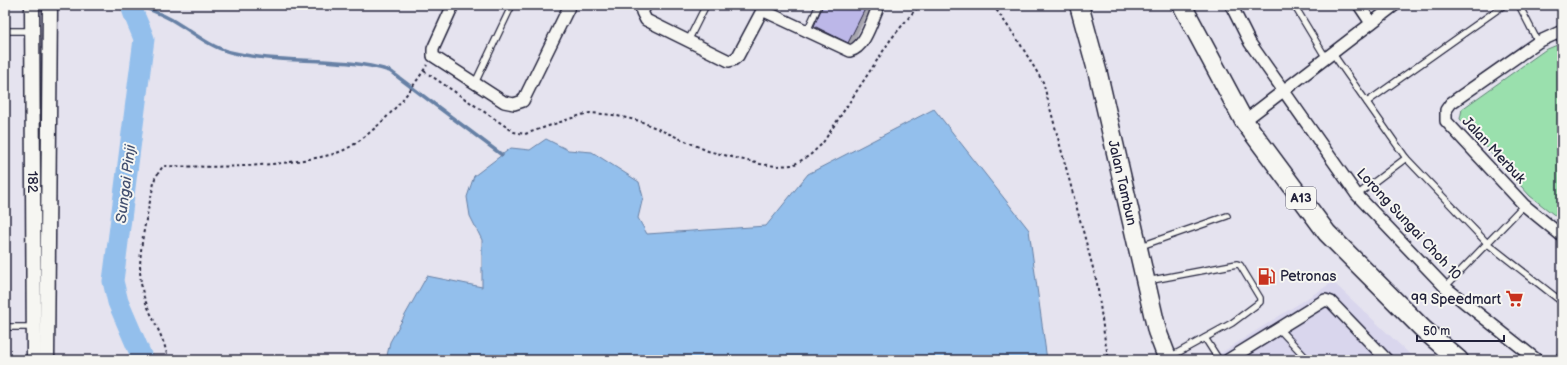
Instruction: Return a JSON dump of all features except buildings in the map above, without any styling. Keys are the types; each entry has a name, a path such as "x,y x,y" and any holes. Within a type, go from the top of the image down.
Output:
{"main road":[{"name":"Jalan Tambun","path":"1079,5 1098,74 1157,332 1168,359"},
{"name":"A13","path":"1182,5 1244,120 1327,233 1423,329 1459,360"}],"street":[{"name":"182","path":"32,5 31,31 40,327 47,360"},
{"name":"182","path":"34,360 40,327 50,5"},
{"path":"453,5 432,49 433,56 440,62 504,102 514,104 523,101 570,5"},
{"path":"644,9 646,20 688,42 729,60 733,60 738,56 763,8 850,51 857,49 862,43 879,5"},
{"name":"Lorong Sungai Choh 10","path":"1231,5 1250,43 1282,91 1357,195 1445,287 1538,360"},
{"path":"1359,5 1371,23"},
{"path":"1244,120 1395,5"},
{"name":"Jalan Merbuk","path":"1562,32 1538,42 1451,103 1445,116 1446,121 1524,205 1562,236"},
{"path":"1231,359 1280,330 1317,303 1325,300 1331,302 1387,360"}],"lane":[{"path":"475,83 512,5"},
{"path":"688,42 706,5"},
{"path":"807,31 819,5"},
{"path":"1294,5 1406,158 1488,244 1562,302"},
{"path":"1366,102 1504,5"},
{"path":"1519,5 1538,42"},
{"path":"5,31 31,31"},
{"path":"1357,195 1406,158"},
{"path":"1445,287 1524,205"},
{"path":"1138,247 1227,216"},
{"path":"1145,281 1234,264 1240,265 1260,298 1260,302 1205,338 1168,359"},
{"path":"5,327 40,327"},
{"path":"1280,330 1308,360"},
{"path":"1205,338 1219,360"}],"path":[{"path":"424,71 514,132 525,134 590,113 612,114 640,121 708,151 760,164 776,166 793,164 809,156 822,144 891,39 915,10 922,5"},
{"path":"993,5 1043,82 1097,283 1105,341 1110,360"},
{"path":"168,360 158,328 144,296 140,275 141,255 155,178 160,168 163,166 260,166 330,156 352,146 378,126 420,77"}],"shaded area":[{"path":"1333,282 1416,360 1210,360"}],"green space":[{"path":"1562,43 1562,221 1530,196 1460,119 1462,109 1545,50"}],"water":[{"path":"934,109 1029,230 1047,360 386,360 390,342 427,276 482,287 482,240 470,216 467,197 474,176 511,148 530,150 546,139 568,150 592,152 639,182 643,197 638,218 647,234 766,226 808,174"}],"waterway":[{"name":"Sungai Pinji","path":"131,5 144,39 113,281 118,302 143,360"},
{"path":"138,5 168,18 209,43 230,52 270,58 351,63 390,71 502,155"}],"place":[{"name":"Petronas","path":"1267,276"},
{"name":"99 Speedmart","path":"1514,299"}]}
